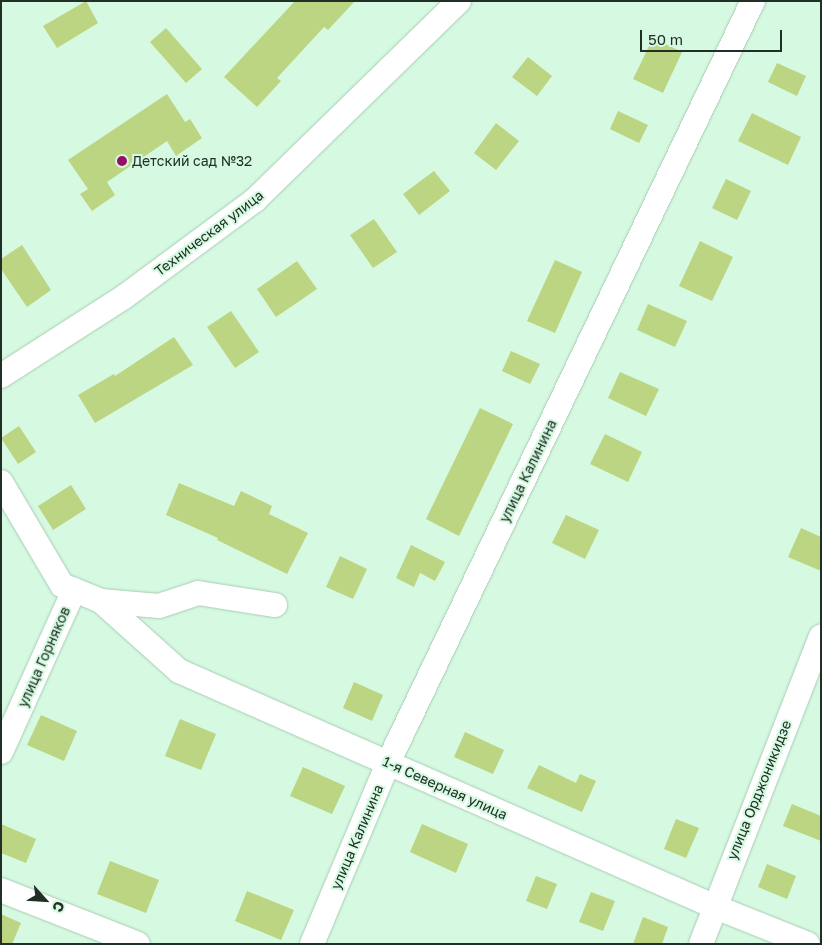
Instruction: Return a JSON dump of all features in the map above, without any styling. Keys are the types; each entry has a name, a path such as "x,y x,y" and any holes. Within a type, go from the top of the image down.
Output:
{"street":[{"name":"Техническая улица","path":"1,376 124,297 255,200 459,1"},
{"name":"улица Калинина","path":"312,944 388,763 753,1"},
{"name":"1-я Северная улица","path":"1,482 62,585 101,601 159,606 198,593 275,605"},
{"name":"улица Горняков","path":"1,752 74,590"},
{"name":"1-я Северная улица","path":"101,601 179,671 713,906 808,944"},
{"name":"улица Орджоникидзе","path":"701,944 713,906 821,638"},
{"path":"1,890 138,944"}],"building":[{"path":"86,1 98,23 57,48 43,26"},
{"path":"295,1 355,1 328,30 324,27 277,78 281,81 257,107 224,77"},
{"path":"166,28 202,69 186,83 150,42"},
{"path":"653,38 682,52 663,93 633,79"},
{"path":"528,57 552,76 537,96 512,77"},
{"path":"777,63 806,76 797,96 768,82"},
{"name":"Детский сад №32","path":"167,94 185,122 190,119 202,138 176,156 167,141 107,182 115,195 92,211 80,194 88,189 68,160"},
{"path":"618,111 648,125 639,143 610,129"},
{"path":"752,113 801,137 788,165 738,141"},
{"path":"496,123 519,141 496,170 474,153"},
{"path":"434,171 450,191 419,215 403,194"},
{"path":"726,179 751,191 737,220 712,208"},
{"path":"374,219 397,252 373,268 350,235"},
{"path":"700,241 733,257 712,301 679,286"},
{"path":"22,245 51,290 27,307 1,269 1,259"},
{"path":"555,260 582,272 555,333 527,321"},
{"path":"297,261 317,289 276,317 257,289"},
{"path":"648,304 687,321 675,347 637,330"},
{"path":"231,311 259,352 235,368 207,327"},
{"path":"174,337 193,365 95,423 78,395 114,374 115,376"},
{"path":"511,351 540,364 530,384 502,371"},
{"path":"620,372 659,389 646,416 608,398"},
{"path":"480,408 513,424 459,536 426,519"},
{"path":"19,426 36,452 18,464 1,438"},
{"path":"605,434 642,452 628,482 590,464"},
{"path":"179,483 234,506 241,491 272,506 269,514 308,533 287,574 217,540 218,538 166,515"},
{"path":"71,485 86,509 53,530 38,506"},
{"path":"566,515 599,530 585,559 552,543"},
{"path":"801,528 821,537 821,571 788,557"},
{"path":"411,545 445,562 435,581 420,573 414,587 396,578"},
{"path":"340,556 367,569 353,599 326,587"},
{"path":"354,682 383,695 372,721 343,708"},
{"path":"41,715 77,731 64,761 27,745"},
{"path":"180,719 216,734 201,770 165,756"},
{"path":"465,732 504,750 493,774 454,757"},
{"path":"539,765 576,783 580,774 596,781 582,812 527,788"},
{"path":"303,767 345,786 332,814 290,796"},
{"path":"792,804 821,816 821,841 783,826"},
{"path":"676,819 699,828 686,858 664,849"},
{"path":"1,824 36,839 26,863 1,853"},
{"path":"422,824 468,844 456,873 410,852"},
{"path":"110,861 159,880 146,913 97,894"},
{"path":"767,864 796,876 787,899 758,887"},
{"path":"536,876 557,884 547,909 526,901"},
{"path":"247,891 294,910 281,940 235,921"},
{"path":"591,892 615,901 603,931 579,922"},
{"path":"1,914 21,923 12,944 1,944"},
{"path":"643,917 668,927 662,944 633,944"}],"place":[{"name":"Детский сад №32","path":"122,161"}]}
